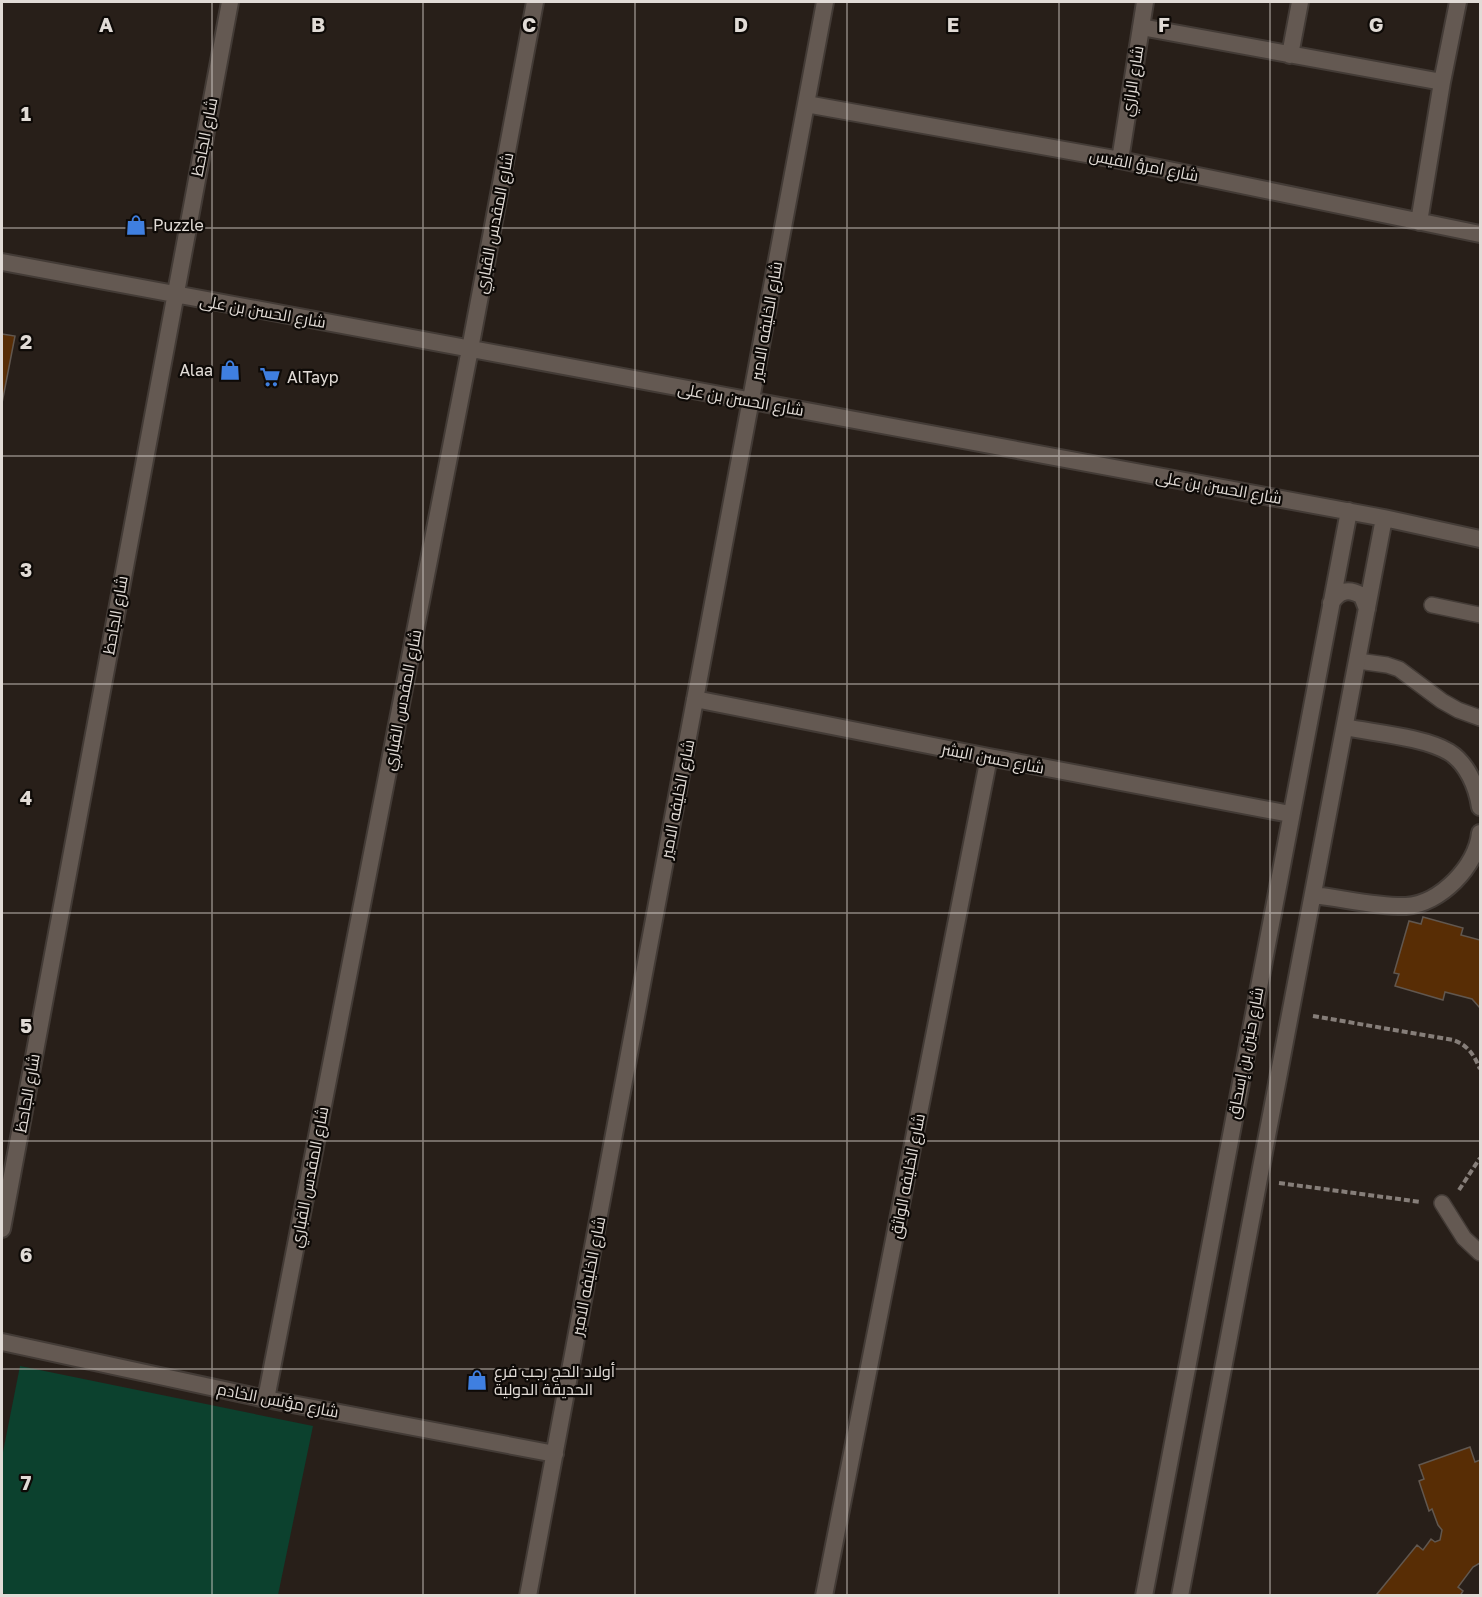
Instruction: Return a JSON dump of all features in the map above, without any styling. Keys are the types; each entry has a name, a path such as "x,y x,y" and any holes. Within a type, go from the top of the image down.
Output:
{"street":[{"name":"شارع الجاحظ","path":"2,1229 230,2"},
{"name":"شارع المقدس القباري","path":"266,1399 536,2"},
{"name":"شارع الخليفه الامير","path":"528,1596 825,2"},
{"name":"شارع الرازي","path":"1120,160 1145,2"},
{"path":"1290,55 1300,2"},
{"path":"1419,222 1458,2"},
{"path":"1141,27 1442,82"},
{"name":"شارع امرؤ القيس","path":"806,104 1120,160 1480,234"},
{"name":"شارع الحسن بن على","path":"2,262 1349,511 1480,539"},
{"name":"شارع حنين بن إسحاق","path":"1144,1596 1349,511"},
{"path":"1179,1596 1260,1181 1384,518"},
{"path":"1331,603 1341,592 1348,590 1362,596 1367,609"},
{"name":"شارع حسن البشر","path":"695,699 1290,814"},
{"path":"1345,727 1427,743 1450,753 1467,771 1478,793 1480,807"},
{"name":"شارع الخليفه الواثق","path":"824,1596 989,757"},
{"path":"1313,895 1408,906 1431,898 1452,884 1469,865 1479,843 1480,833"},
{"name":"شارع مؤنس الخادم","path":"2,1342 266,1399 555,1454"}],"lane":[{"path":"1432,605 1480,615"},
{"path":"1358,661 1399,669 1442,702 1480,718"},
{"path":"1442,1203 1464,1238 1480,1253"}],"path":[{"path":"1291,1013 1453,1040 1462,1043 1470,1050 1480,1069"},
{"path":"1260,1181 1431,1204 1442,1203 1451,1199 1480,1158"}],"green space":[{"path":"20,1366 313,1426 278,1595 15,1596 2,1593 2,1457"}],"building":[{"path":"2,334 15,336 2,403"},
{"path":"1423,917 1463,928 1461,935 1480,940 1480,1008 1472,999 1445,992 1443,1000 1395,986 1399,974 1394,973 1409,921 1421,924"},
{"path":"1470,1447 1475,1462 1480,1460 1480,1563 1473,1567 1458,1587 1463,1591 1460,1596 1379,1596 1377,1594 1417,1545 1423,1550 1431,1539 1435,1542 1440,1540 1442,1530 1432,1509 1429,1511 1419,1481 1424,1479 1419,1465"}],"place":[{"name":"Puzzle","path":"136,225"},
{"name":"Alaa","path":"230,370"},
{"name":"AlTayp","path":"270,377"},
{"name":"أولاد الحج رجب فرع الحديقة الدولية","path":"477,1380"}]}
